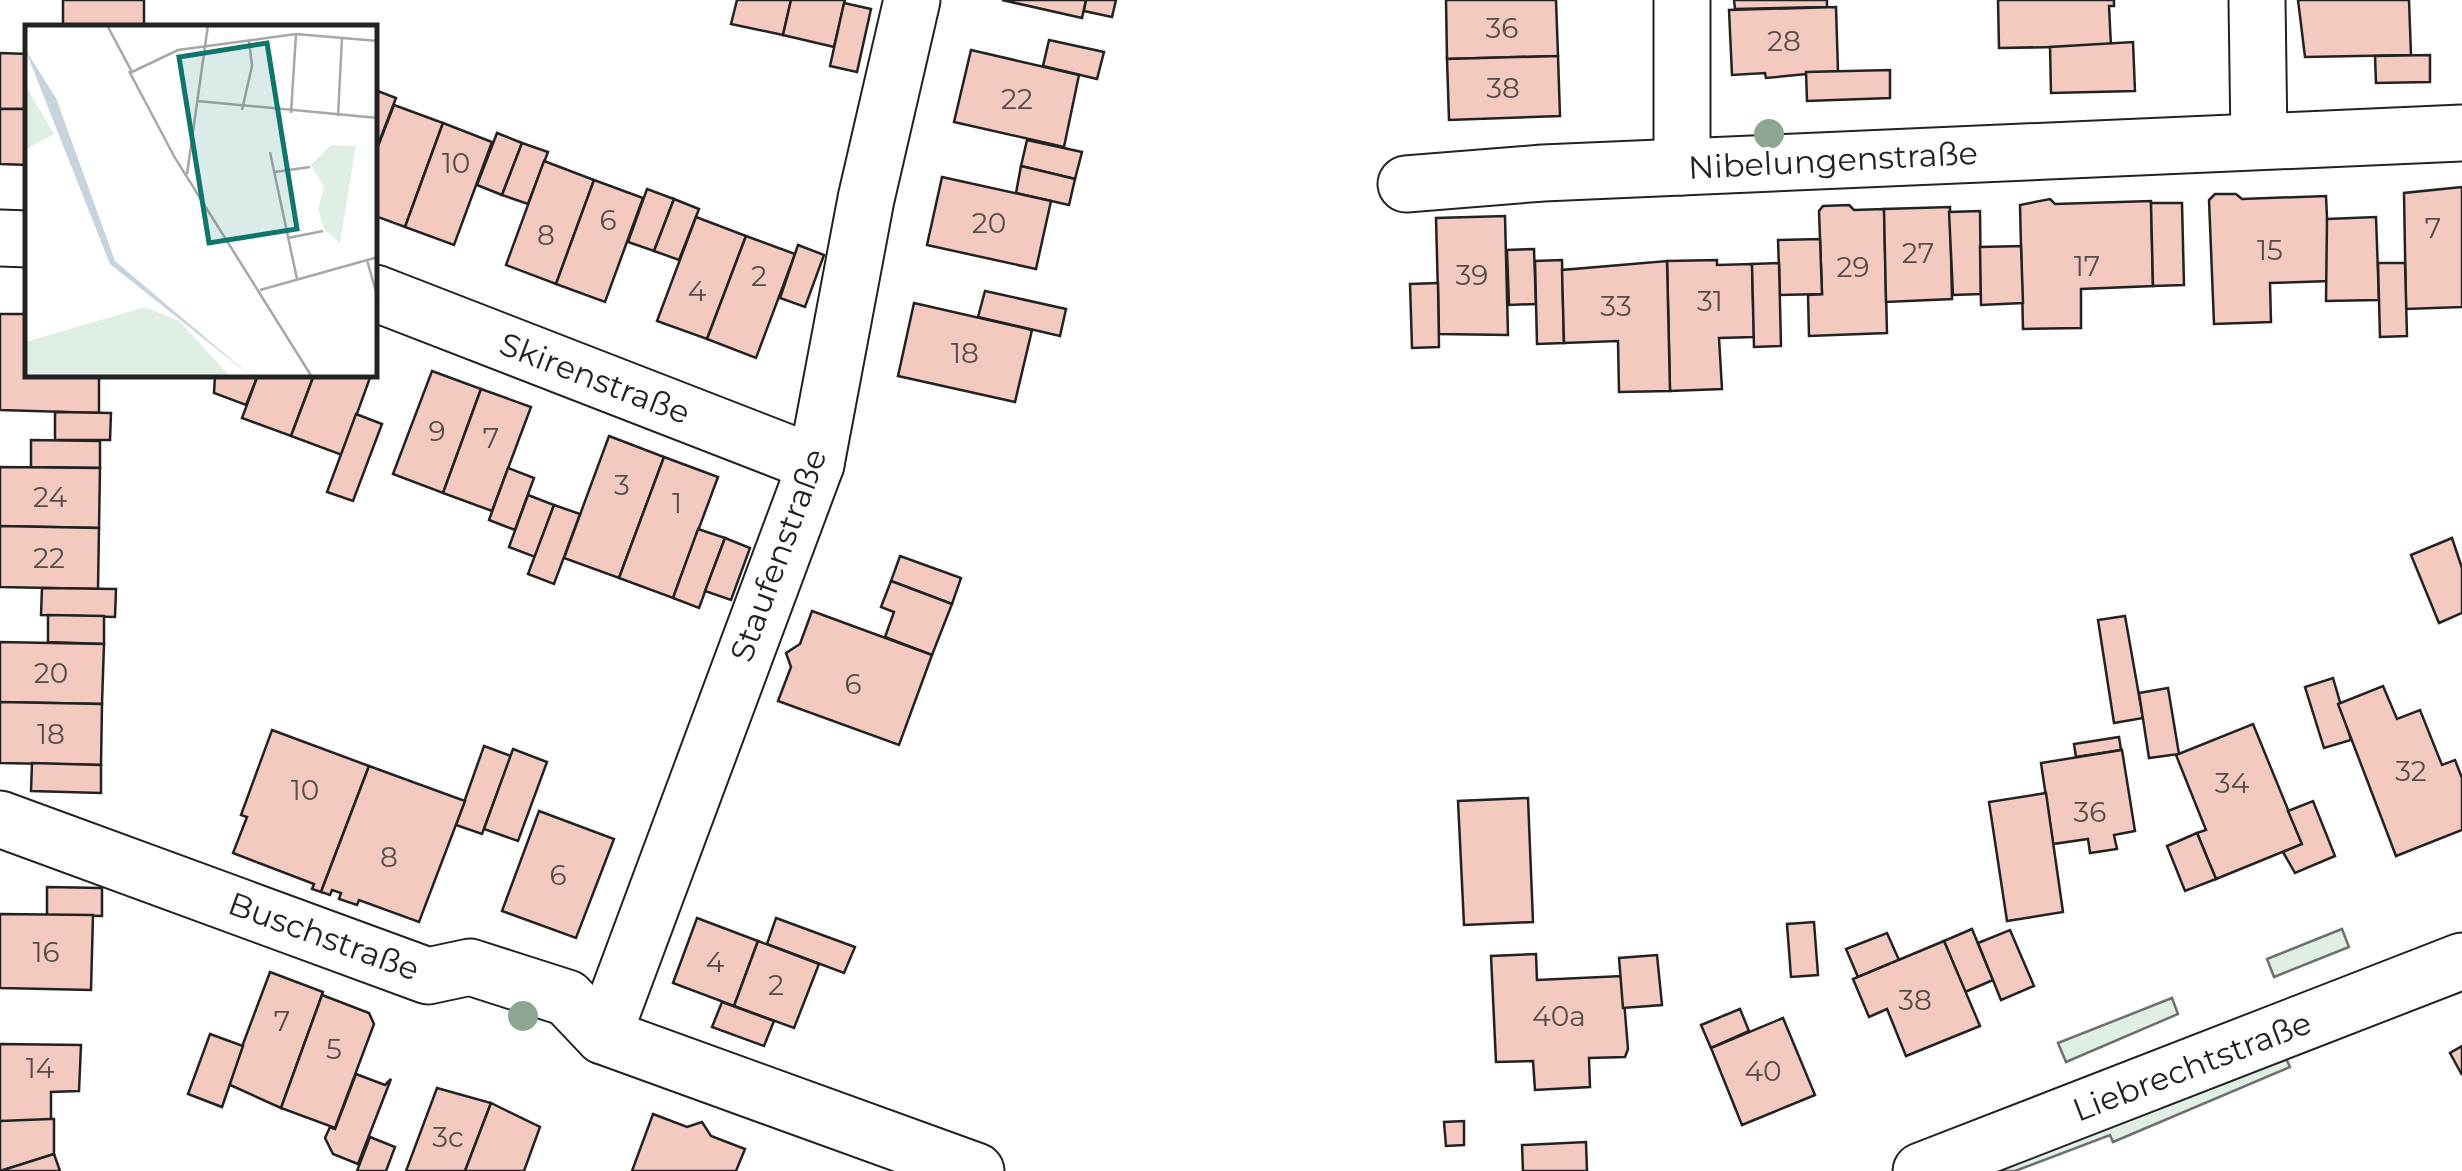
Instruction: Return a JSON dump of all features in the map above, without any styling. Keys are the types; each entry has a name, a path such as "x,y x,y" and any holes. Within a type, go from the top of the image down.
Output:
{"street":[{"name":"Staufenstraße","path":"603,1036 816,464 866,200 912,0"},
{"path":"1682,0 1682,167"},
{"path":"2257,0 2259,141"},
{"name":"Nibelungenstraße","path":"1406,184 1682,167 2462,132"},
{"path":"0,238 25,239"},
{"name":"Skirenstraße","path":"378,294 816,464"},
{"name":"Buschstraße","path":"0,818 428,976 470,967 567,998 603,1036 976,1171"},
{"name":"Liebrechtstraße","path":"1921,1171 2462,961"}],"green space":[{"path":"2342,929 2349,947 2274,977 2267,959"},
{"path":"2172,998 2178,1014 2066,1062 2058,1043"},
{"path":"2284,1054 2290,1067 2113,1142 2110,1135 2015,1171 1998,1171"}],"building":[{"path":"63,0 144,0 144,25 63,25"},
{"path":"737,0 791,0 783,35 731,24"},
{"path":"791,0 845,0 834,47 783,35"},
{"path":"1002,0 1086,0 1082,18"},
{"path":"1086,0 1116,0 1112,17 1084,11"},
{"path":"1446,0 1556,0 1558,56 1447,59"},
{"path":"1734,0 1827,0 1827,7 1735,9"},
{"path":"1998,0 2114,0 2114,6 2109,6 2111,46 1999,48"},
{"path":"2298,0 2409,0 2411,55 2305,57"},
{"path":"844,3 871,9 857,72 830,66"},
{"path":"1836,7 1838,71 1766,78 1765,73 1732,75 1729,10"},
{"path":"1049,40 1104,52 1097,79 1043,66"},
{"path":"2133,42 2135,91 2051,93 2050,47"},
{"path":"971,50 1079,75 1064,147 954,122"},
{"path":"0,53 25,54 25,109 0,109"},
{"path":"2430,55 2430,82 2376,83 2375,56"},
{"path":"1558,56 1560,116 1449,120 1447,59"},
{"path":"1890,70 1890,98 1807,101 1806,72"},
{"path":"378,91 396,98 378,145"},
{"path":"394,105 443,123 405,227 378,217 378,146"},
{"path":"0,109 25,109 25,165 0,164"},
{"path":"443,123 492,142 454,245 405,227"},
{"path":"497,133 522,143 502,195 477,185"},
{"path":"1027,140 1082,152 1075,179 1021,166"},
{"path":"522,143 548,152 528,204 502,195"},
{"path":"544,161 594,180 556,284 506,265"},
{"path":"1021,166 1075,179 1069,205 1016,193"},
{"path":"942,177 1051,201 1036,269 927,245"},
{"path":"594,180 643,198 605,302 556,284"},
{"path":"2462,187 2462,307 2406,309 2404,193"},
{"path":"647,189 674,199 654,251 628,242"},
{"path":"2215,194 2236,194 2242,199 2326,196 2330,281 2270,283 2271,322 2214,324 2209,200"},
{"path":"674,199 699,209 679,260 654,251"},
{"path":"2050,199 2055,204 2151,201 2153,286 2081,289 2081,328 2023,329 2020,205"},
{"path":"2151,203 2182,203 2184,285 2153,286"},
{"path":"1849,205 1854,210 1884,209 1887,333 1809,336 1808,295 1822,294 1819,211 1823,206"},
{"path":"1950,207 1952,299 1886,302 1884,209"},
{"path":"1980,211 1981,294 1953,295 1949,212"},
{"path":"1505,216 1508,335 1439,334 1436,218"},
{"path":"696,217 746,236 707,339 657,321"},
{"path":"2376,217 2379,300 2326,301 2327,219"},
{"path":"746,236 795,254 756,358 707,339"},
{"path":"1820,239 1822,294 1780,295 1778,240"},
{"path":"798,245 824,255 805,307 780,298"},
{"path":"2021,246 2023,303 1981,305 1980,247"},
{"path":"1534,249 1536,304 1509,305 1507,250"},
{"path":"1562,260 1564,343 1537,344 1535,261"},
{"path":"1717,260 1717,265 1752,264 1754,337 1719,338 1722,389 1670,391 1667,261"},
{"path":"1667,261 1670,391 1619,392 1618,341 1564,343 1562,270"},
{"path":"1779,263 1781,346 1754,347 1752,264"},
{"path":"2378,263 2405,263 2407,336 2380,337"},
{"path":"1438,283 1439,347 1412,348 1410,284"},
{"path":"985,291 1066,309 1060,336 978,317"},
{"path":"914,303 1032,330 1015,402 898,376"},
{"path":"0,314 25,314 25,378 99,378 99,413 0,410"},
{"path":"432,371 481,389 443,493 393,474"},
{"path":"215,378 257,378 246,405 214,393"},
{"path":"257,378 313,378 291,436 242,418"},
{"path":"313,378 370,378 342,455 291,436"},
{"path":"481,389 531,407 492,511 443,493"},
{"path":"55,412 111,413 110,440 55,440"},
{"path":"356,414 382,424 353,501 327,492"},
{"path":"609,436 664,457 619,578 564,558"},
{"path":"31,440 100,441 100,468 31,467"},
{"path":"664,457 718,477 673,598 619,578"},
{"path":"0,467 100,468 99,528 0,526"},
{"path":"508,468 534,478 515,530 489,520"},
{"path":"528,495 554,505 535,557 509,547"},
{"path":"554,505 580,514 554,584 528,574"},
{"path":"0,526 99,528 98,589 0,587"},
{"path":"698,529 725,538 699,608 673,598"},
{"path":"725,538 750,548 731,600 705,591"},
{"path":"2452,538 2462,568 2462,613 2439,623 2411,555"},
{"path":"900,556 961,578 952,604 891,581"},
{"path":"891,581 952,604 932,655 885,637 894,612 881,607"},
{"path":"42,588 116,589 115,617 41,615"},
{"path":"812,611 932,655 899,745 778,701 791,667 786,653 800,644"},
{"path":"48,615 104,616 104,644 48,642"},
{"path":"2125,616 2143,718 2114,723 2098,620"},
{"path":"0,642 104,644 102,704 0,702"},
{"path":"2333,678 2351,740 2324,748 2305,687"},
{"path":"2383,686 2397,719 2420,710 2442,765 2455,760 2462,778 2462,830 2396,856 2338,704"},
{"path":"2168,688 2179,754 2149,758 2139,693"},
{"path":"0,702 102,704 101,765 0,763"},
{"path":"2253,724 2302,844 2216,879 2197,833 2206,830 2176,755"},
{"path":"272,730 369,766 321,892 312,889 314,884 233,853 247,817 241,815"},
{"path":"2119,737 2121,750 2076,757 2074,744"},
{"path":"484,746 511,756 482,834 456,825"},
{"path":"513,749 547,762 518,841 484,829"},
{"path":"2122,750 2135,831 2114,835 2117,849 2090,853 2088,839 2053,844 2041,763"},
{"path":"32,763 101,765 101,793 31,791"},
{"path":"369,766 465,801 419,922 359,900 357,905 339,899 341,893 332,890 330,895 321,892"},
{"path":"2046,793 2063,912 2007,921 1989,802"},
{"path":"1528,798 1533,922 1464,925 1458,801"},
{"path":"2313,801 2335,856 2295,873 2283,852 2302,844 2288,811"},
{"path":"539,811 614,839 576,938 502,911"},
{"path":"2197,833 2216,879 2185,891 2167,846"},
{"path":"47,887 102,888 102,916 47,915"},
{"path":"0,914 93,915 91,990 0,988"},
{"path":"697,918 758,941 734,1006 673,983"},
{"path":"776,918 855,947 844,973 767,944"},
{"path":"1814,922 1818,975 1791,977 1787,924"},
{"path":"1972,929 1993,980 1965,992 1944,941"},
{"path":"2010,930 2034,986 2001,1000 1978,943"},
{"path":"1887,933 1899,960 1858,977 1846,949"},
{"path":"758,941 819,964 794,1028 734,1006"},
{"path":"1944,941 1980,1026 1906,1056 1887,1009 1869,1017 1853,979"},
{"path":"1536,954 1537,980 1622,976 1628,1049 1625,1057 1589,1058 1590,1087 1535,1090 1533,1061 1496,1062 1491,956"},
{"path":"1657,955 1662,1005 1623,1008 1619,958"},
{"path":"270,972 323,992 281,1108 228,1084"},
{"path":"322,995 369,1013 374,1024 335,1128 281,1108"},
{"path":"722,1002 774,1021 764,1046 712,1027"},
{"path":"1740,1009 1749,1031 1711,1048 1701,1025"},
{"path":"1783,1018 1815,1095 1742,1125 1711,1048"},
{"path":"210,1034 243,1046 222,1107 188,1094"},
{"path":"0,1044 81,1045 79,1091 51,1092 51,1122 0,1121"},
{"path":"2462,1046 2462,1075 2450,1053"},
{"path":"356,1074 385,1085 391,1079 358,1164 333,1154 325,1138 330,1127 335,1129"},
{"path":"437,1088 491,1103 465,1171 406,1171"},
{"path":"491,1103 540,1127 524,1171 465,1171"},
{"path":"653,1114 687,1127 702,1122 711,1136 745,1149 736,1171 632,1171"},
{"path":"54,1119 54,1154 0,1171 0,1121"},
{"path":"1464,1121 1464,1145 1446,1146 1444,1122"},
{"path":"370,1137 395,1147 386,1171 357,1171"},
{"path":"1586,1142 1587,1171 1523,1171 1522,1145"},
{"path":"54,1154 60,1171 0,1171"}]}
